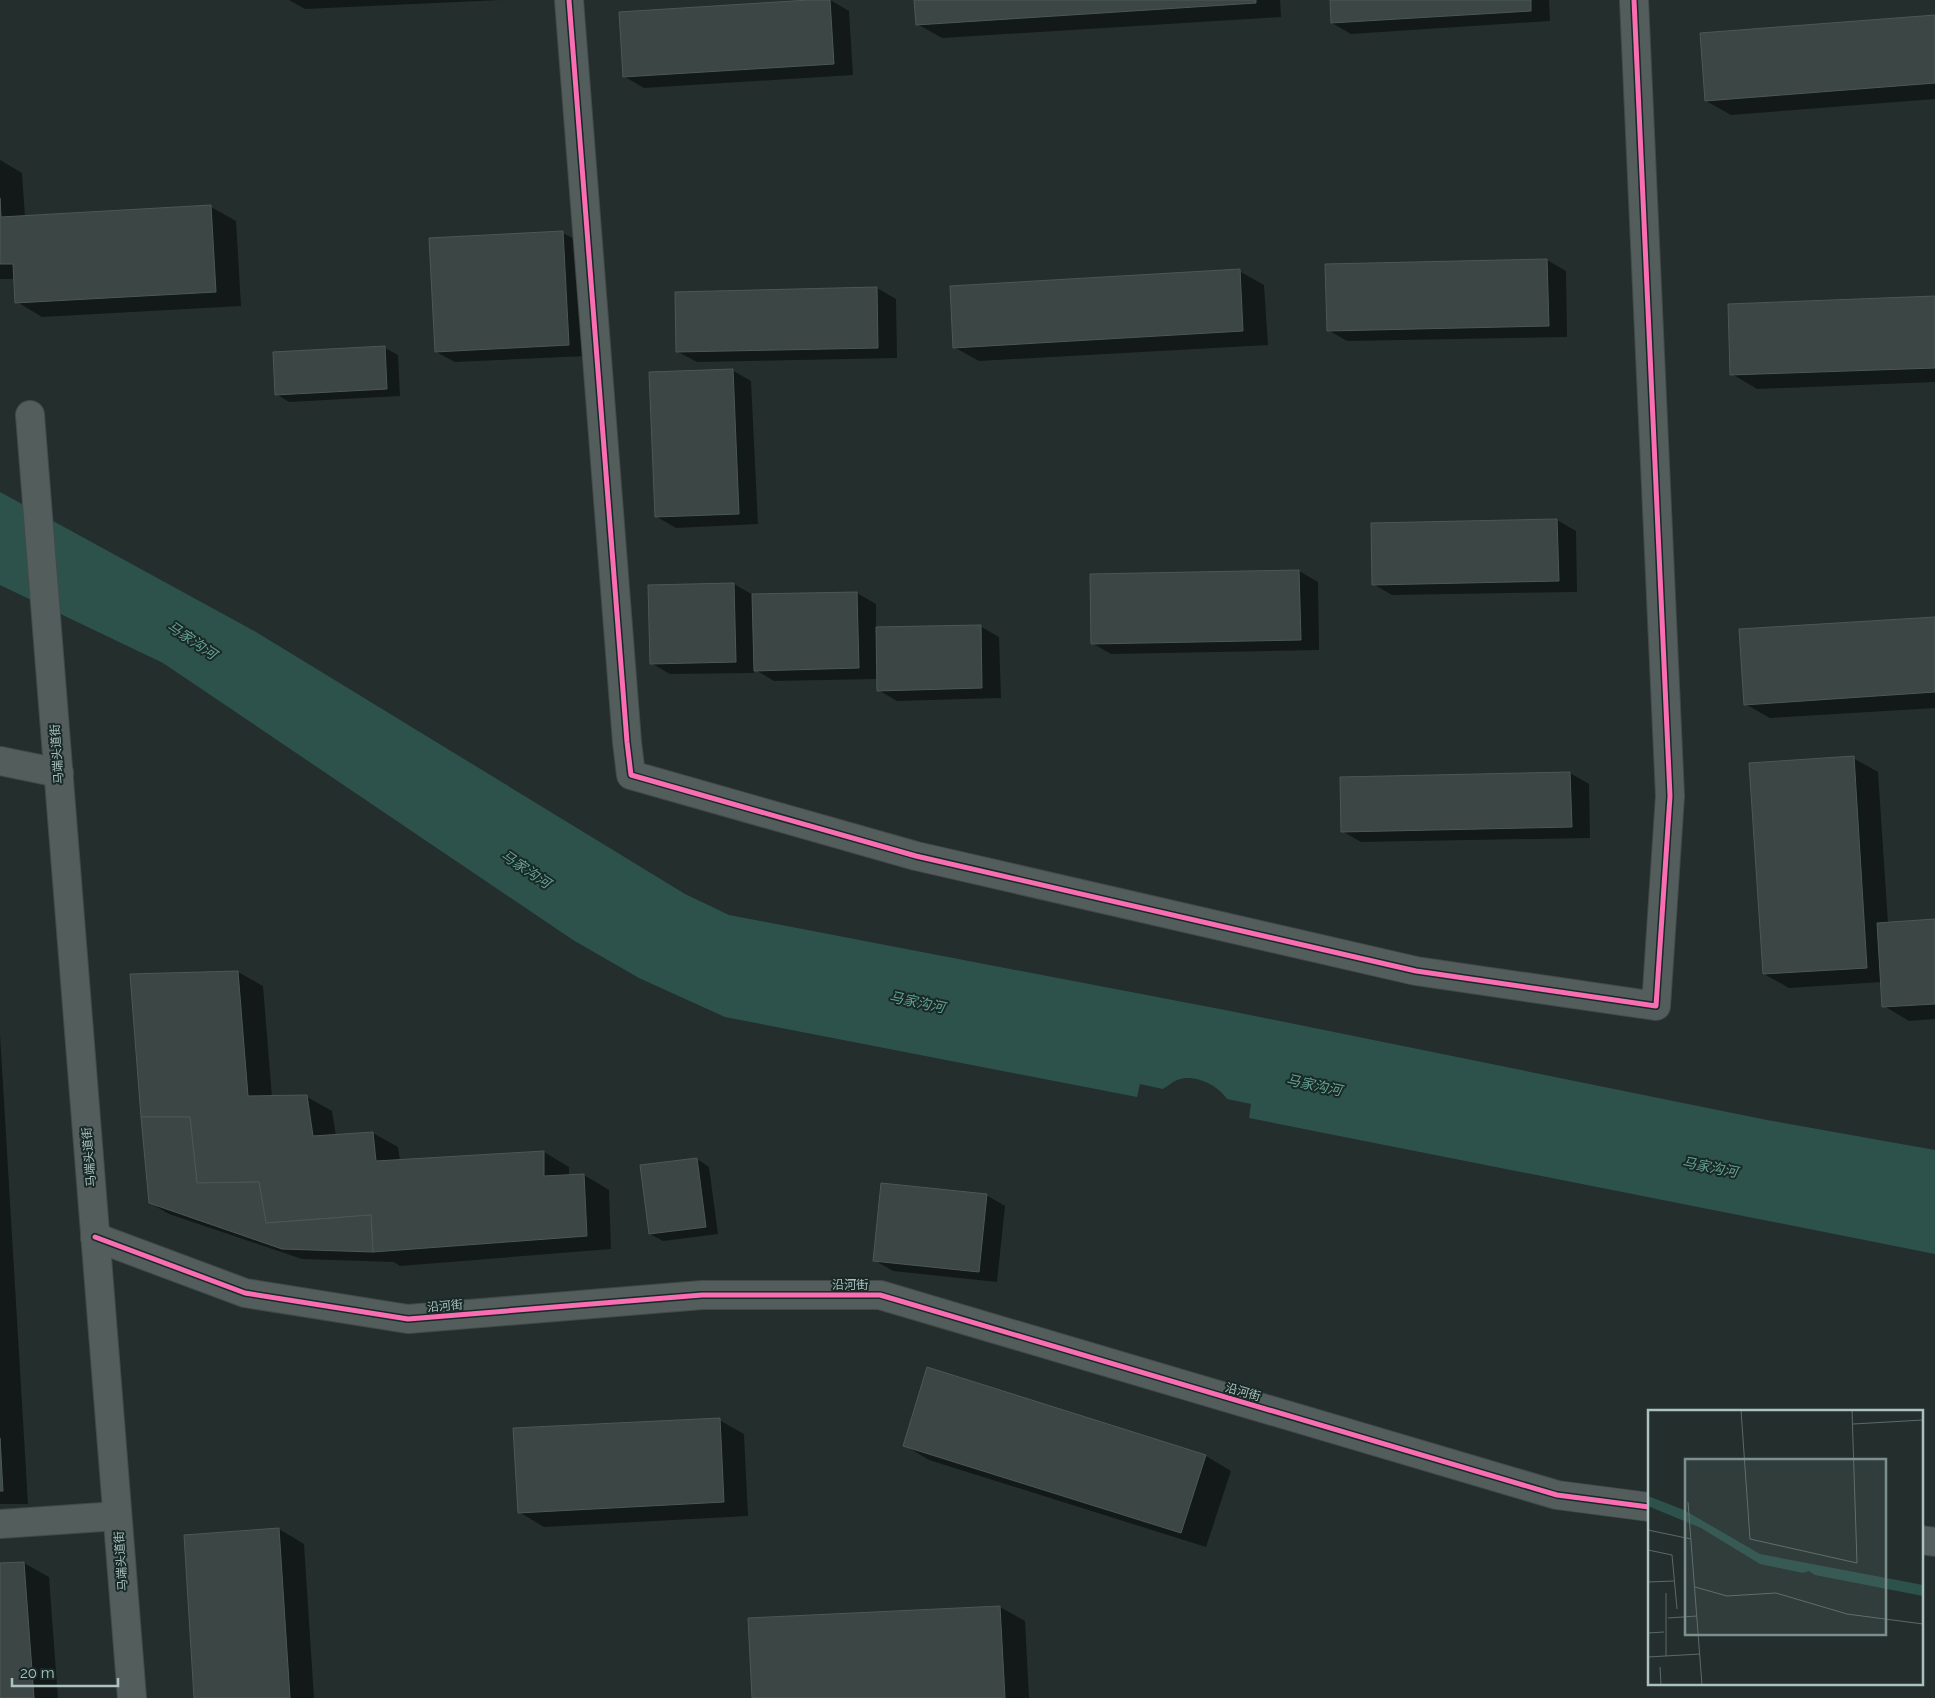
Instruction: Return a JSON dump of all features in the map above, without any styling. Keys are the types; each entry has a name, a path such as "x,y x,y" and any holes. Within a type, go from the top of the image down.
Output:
{"street":[{"path":"569,0 631,775 916,856 1416,971 1656,1006 1670,796 1634,0"},
{"name":"马端头道街","path":"30,414 132,1698"},
{"path":"0,762 59,773"},
{"name":"沿河街","path":"95,1237 245,1293 408,1319 702,1295 880,1295 1557,1495 1648,1506"},
{"path":"0,1524 117,1516"},
{"path":"1922,1540 1935,1542"}],"water":[{"name":"马家沟河","path":"0,492 256,632 685,894 729,915 1230,1011 1767,1120 1935,1150 1935,1254 1249,1118 1251,1104 1227,1099 1218,1089 1198,1079 1184,1078 1177,1080 1163,1089 1140,1084 1137,1097 725,1017 639,978 573,940 163,663 0,585"}],"building":[{"path":"830,0 834,64 623,77 619,12"},
{"path":"914,0 1256,0 1256,3 916,25"},
{"path":"1330,0 1531,0 1531,11 1331,23"},
{"path":"1935,15 1935,83 1705,101 1700,33"},
{"path":"0,198 1,217 211,205 216,292 15,303 13,264 0,264"},
{"path":"563,231 569,345 435,352 429,238"},
{"path":"1547,259 1549,326 1327,331 1325,264"},
{"path":"1240,269 1243,331 953,348 950,286"},
{"path":"877,287 878,348 676,352 675,292"},
{"path":"1935,296 1935,368 1730,375 1728,304"},
{"path":"385,346 387,389 275,395 273,352"},
{"path":"733,369 739,514 655,517 649,372"},
{"path":"1557,519 1559,581 1372,585 1371,523"},
{"path":"1299,570 1301,640 1091,644 1090,574"},
{"path":"734,583 736,662 650,664 648,585"},
{"path":"857,592 859,668 754,671 752,594"},
{"path":"1935,617 1935,692 1744,705 1739,629"},
{"path":"981,625 982,688 877,691 876,627"},
{"path":"1854,756 1867,968 1763,974 1749,763"},
{"path":"1570,772 1572,827 1341,832 1340,777"},
{"path":"1935,919 1935,1004 1882,1007 1877,923"},
{"path":"238,971 248,1096 307,1095 313,1136 373,1132 376,1161 544,1151 544,1176 584,1174 587,1236 373,1252 371,1215 266,1223 259,1182 197,1183 190,1117 141,1117 130,974"},
{"path":"141,1117 190,1117 197,1183 259,1182 266,1223 371,1215 373,1252 282,1249 149,1203"},
{"path":"697,1158 706,1227 649,1234 640,1165"},
{"path":"881,1183 987,1194 979,1272 873,1261"},
{"path":"927,1367 1206,1455 1181,1533 903,1446"},
{"path":"720,1418 724,1502 518,1513 513,1428"},
{"path":"0,1438 3,1491 0,1491"},
{"path":"279,1528 290,1698 194,1698 184,1535"},
{"path":"24,1562 34,1698 0,1698 0,1563"},
{"path":"1000,1606 1005,1698 752,1698 748,1618"}],"cycle path":[{"path":"569,0 631,775 916,856 1416,971 1656,1006 1670,796 1634,0"},
{"path":"95,1237 245,1293 408,1319 702,1295 880,1295 1557,1495 1648,1507"}]}
